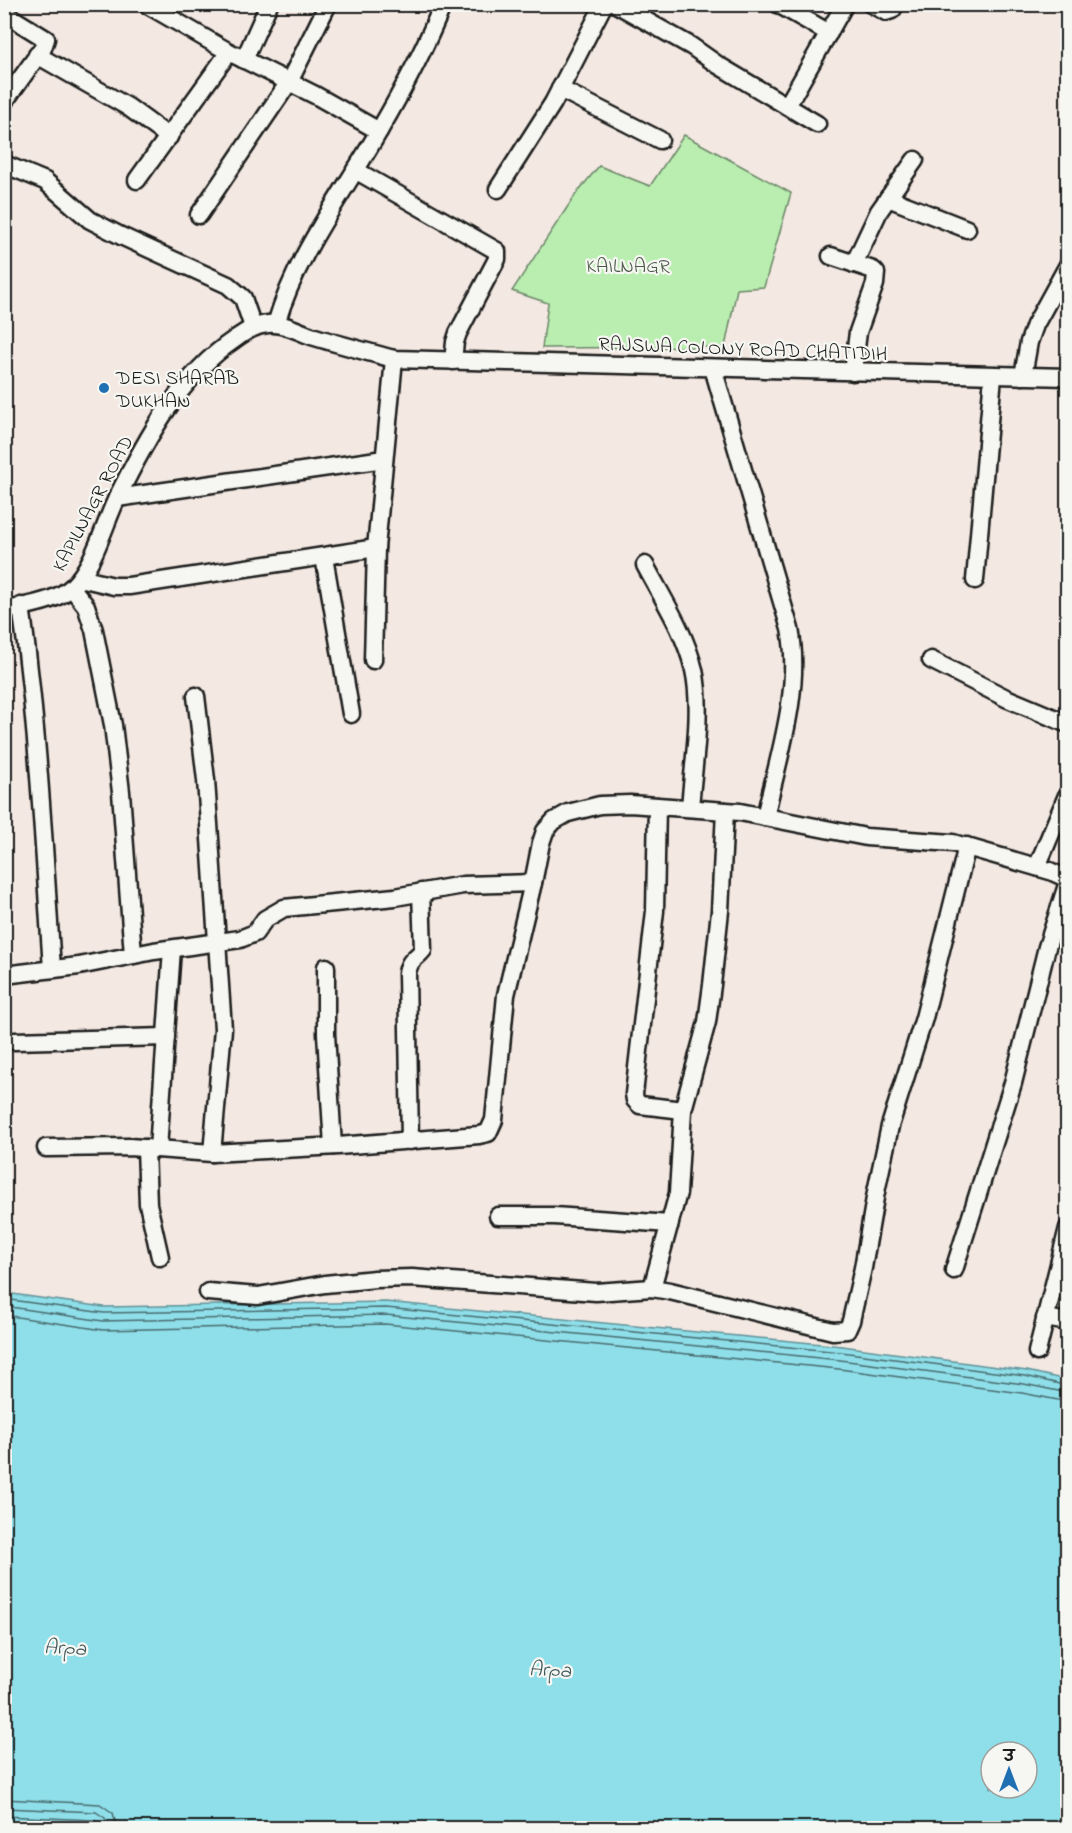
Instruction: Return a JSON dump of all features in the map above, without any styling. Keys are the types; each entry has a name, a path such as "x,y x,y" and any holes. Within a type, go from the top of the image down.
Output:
{"street":[{"path":"244,60 269,4"},
{"path":"199,215 289,82 328,4"},
{"path":"276,324 293,275 425,50 443,4"},
{"path":"498,189 560,89 604,4"},
{"path":"616,4 690,46 817,124"},
{"path":"778,4 829,33"},
{"path":"787,106 845,4"},
{"path":"871,4 886,12 892,10 896,4"},
{"path":"147,5 229,52 379,131"},
{"path":"4,13 46,39 37,56 11,78 4,102"},
{"path":"137,180 229,52"},
{"path":"37,56 128,107 169,136"},
{"path":"560,89 660,140"},
{"path":"854,264 888,198 915,160"},
{"path":"4,164 45,181 90,220 228,285 243,298 253,327"},
{"path":"355,170 497,250 497,259 454,342 453,361"},
{"path":"888,198 967,229"},
{"path":"831,256 876,273 858,332 853,372"},
{"path":"1023,376 1029,342 1035,325 1068,265"},
{"name":"KAPILNAGR ROAD","path":"4,611 59,596 76,583 94,553 117,498 158,423 176,396 224,346 253,327 276,324 394,359 417,360"},
{"path":"373,660 376,548 394,359"},
{"name":"RAJSWA COLONY ROAD CHATIDIH","path":"417,360 1068,377"},
{"path":"713,368 794,648 791,697 765,817"},
{"path":"975,580 993,376"},
{"path":"117,498 384,459"},
{"path":"132,955 121,792 113,726 94,630 76,583 129,586 376,548"},
{"path":"324,557 351,714"},
{"path":"645,565 682,636 694,671 698,704 690,808"},
{"path":"21,606 40,774 52,969"},
{"path":"931,660 1006,698 1068,724"},
{"path":"196,696 206,780 223,1029 212,1153"},
{"path":"1037,867 1068,793"},
{"path":"46,1148 97,1146 212,1153 410,1141 488,1133 492,1128 506,995 545,831 554,821 568,813 600,805 725,811 866,837 943,842 967,846 1037,867 1068,880 1047,947 1016,1073 954,1270"},
{"path":"657,806 655,911 634,1094 635,1100 640,1105 683,1110"},
{"path":"652,1288 678,1193 683,1110 707,1022 720,912 725,811"},
{"path":"208,1292 258,1296 325,1284 412,1278 596,1292 652,1288 833,1331 847,1330 863,1268 890,1126 924,1018 967,846"},
{"path":"4,975 79,966 132,955 249,937 266,919 284,908 379,899 463,885 533,883"},
{"path":"410,1141 407,973 412,958 423,950 422,892"},
{"path":"160,1257 148,1204 152,1148 166,1037 172,949"},
{"path":"326,967 333,1146"},
{"path":"14,1041 166,1037"},
{"path":"498,1216 554,1216 670,1224"},
{"path":"1037,1352 1068,1228"},
{"path":"1045,1318 1068,1322"}],"green space":[{"name":"KAILNAGR","path":"684,135 791,193 764,287 737,289 725,347 542,348 548,303 512,291 576,194 599,166 650,186"}],"water":[{"name":"Arpa","path":"5,1293 104,1307 386,1302 842,1346 1027,1371 1067,1380 1067,1828 137,1828 5,1822"}],"place":[{"name":"DESI SHARAB DUKHAN","path":"104,388"}]}
